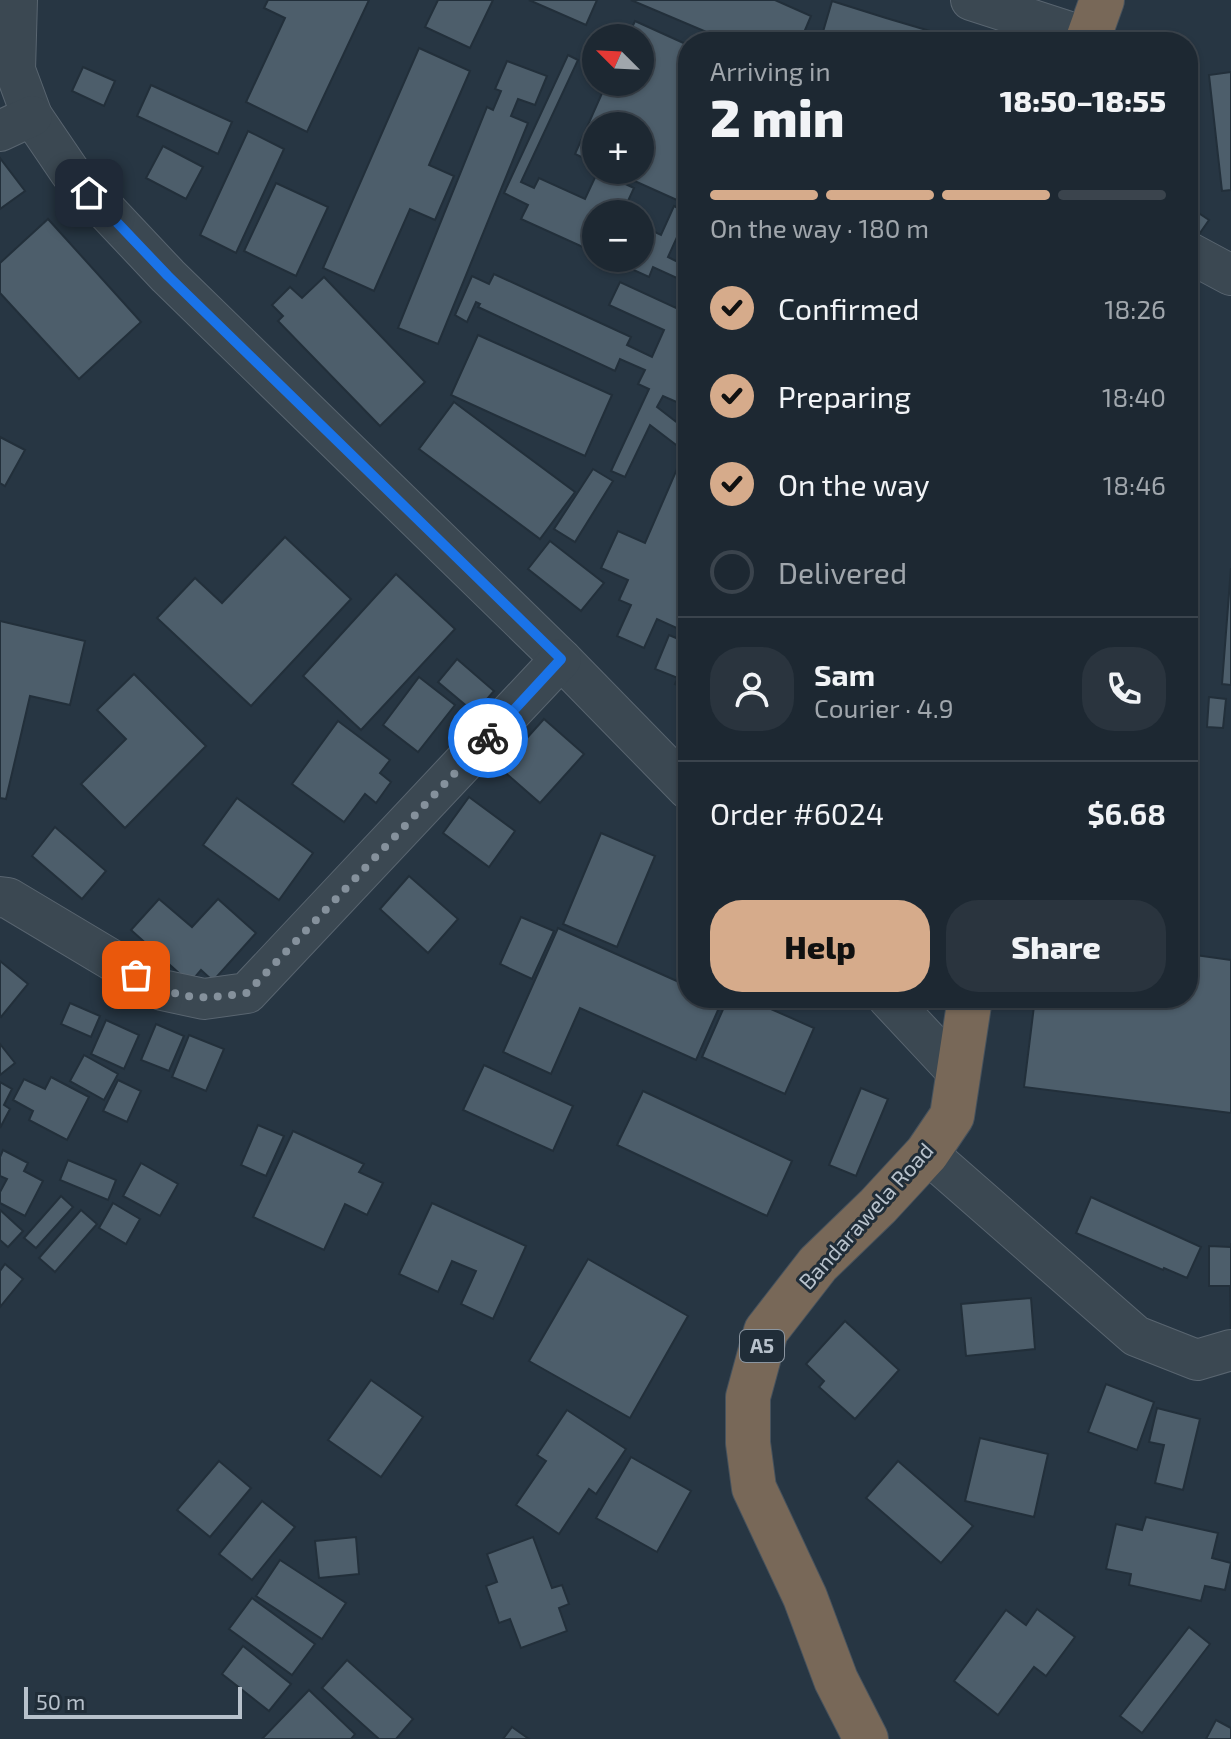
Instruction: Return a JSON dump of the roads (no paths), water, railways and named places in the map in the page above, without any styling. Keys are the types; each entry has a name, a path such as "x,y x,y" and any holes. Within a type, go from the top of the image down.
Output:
{"highway":[{"name":"Bandarawela Road","path":"866,1739 836,1680 805,1597 754,1488 748,1443 748,1397 766,1331 818,1264 927,1153 952,1116 969,1008"}],"street":[{"path":"17,0 8,71 16,124 70,172 168,276 561,659 678,779"},
{"path":"971,0 1092,27"},
{"path":"1198,257 1231,275"},
{"path":"0,897 8,898 162,990 204,999 247,993 561,659"},
{"path":"897,1008 959,1074"},
{"path":"927,1153 1136,1336 1197,1360 1231,1350"}]}
